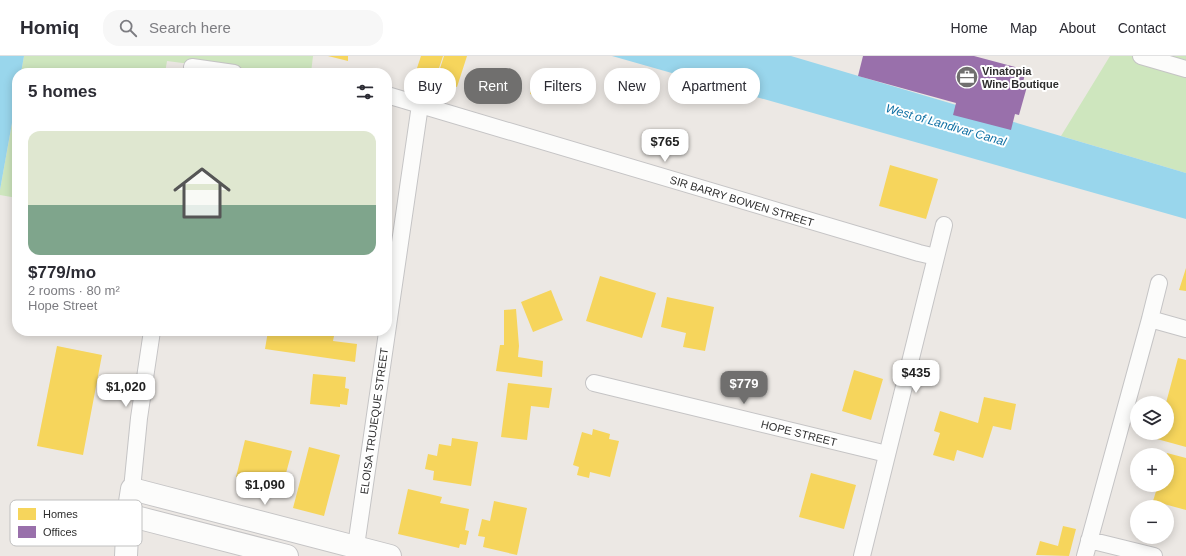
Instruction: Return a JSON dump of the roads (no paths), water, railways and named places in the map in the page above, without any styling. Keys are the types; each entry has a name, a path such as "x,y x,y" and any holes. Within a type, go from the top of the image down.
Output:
{"street":[{"path":"1141,56 1186,68"},
{"path":"192,65 208,68"},
{"name":"SIR BARRY BOWEN STREET","path":"392,97 896,247 936,257"},
{"name":"ELOISA TRUJEQUE STREET","path":"392,298 420,105"},
{"path":"862,556 944,225"},
{"path":"1085,556 1159,283"},
{"path":"1150,319 1186,329"},
{"path":"130,500 139,418 151,336"},
{"name":"ELOISA TRUJEQUE STREET","path":"356,546 386,336"},
{"name":"HOPE STREET","path":"594,383 887,454"},
{"path":"132,489 390,556"},
{"path":"142,519 287,556"},
{"path":"1089,540 1154,556"},
{"path":"126,546 126,556"}],"water":[{"path":"0,56 24,56 22,68 12,68 12,123 0,190"},
{"name":"West of Landivar Canal","path":"612,56 791,56 1186,173 1186,219 760,98 760,68 668,68 668,72 660,70 660,68 654,68"}],"place":[{"name":"Vinatopia Wine Boutique","path":"967,77"}]}
